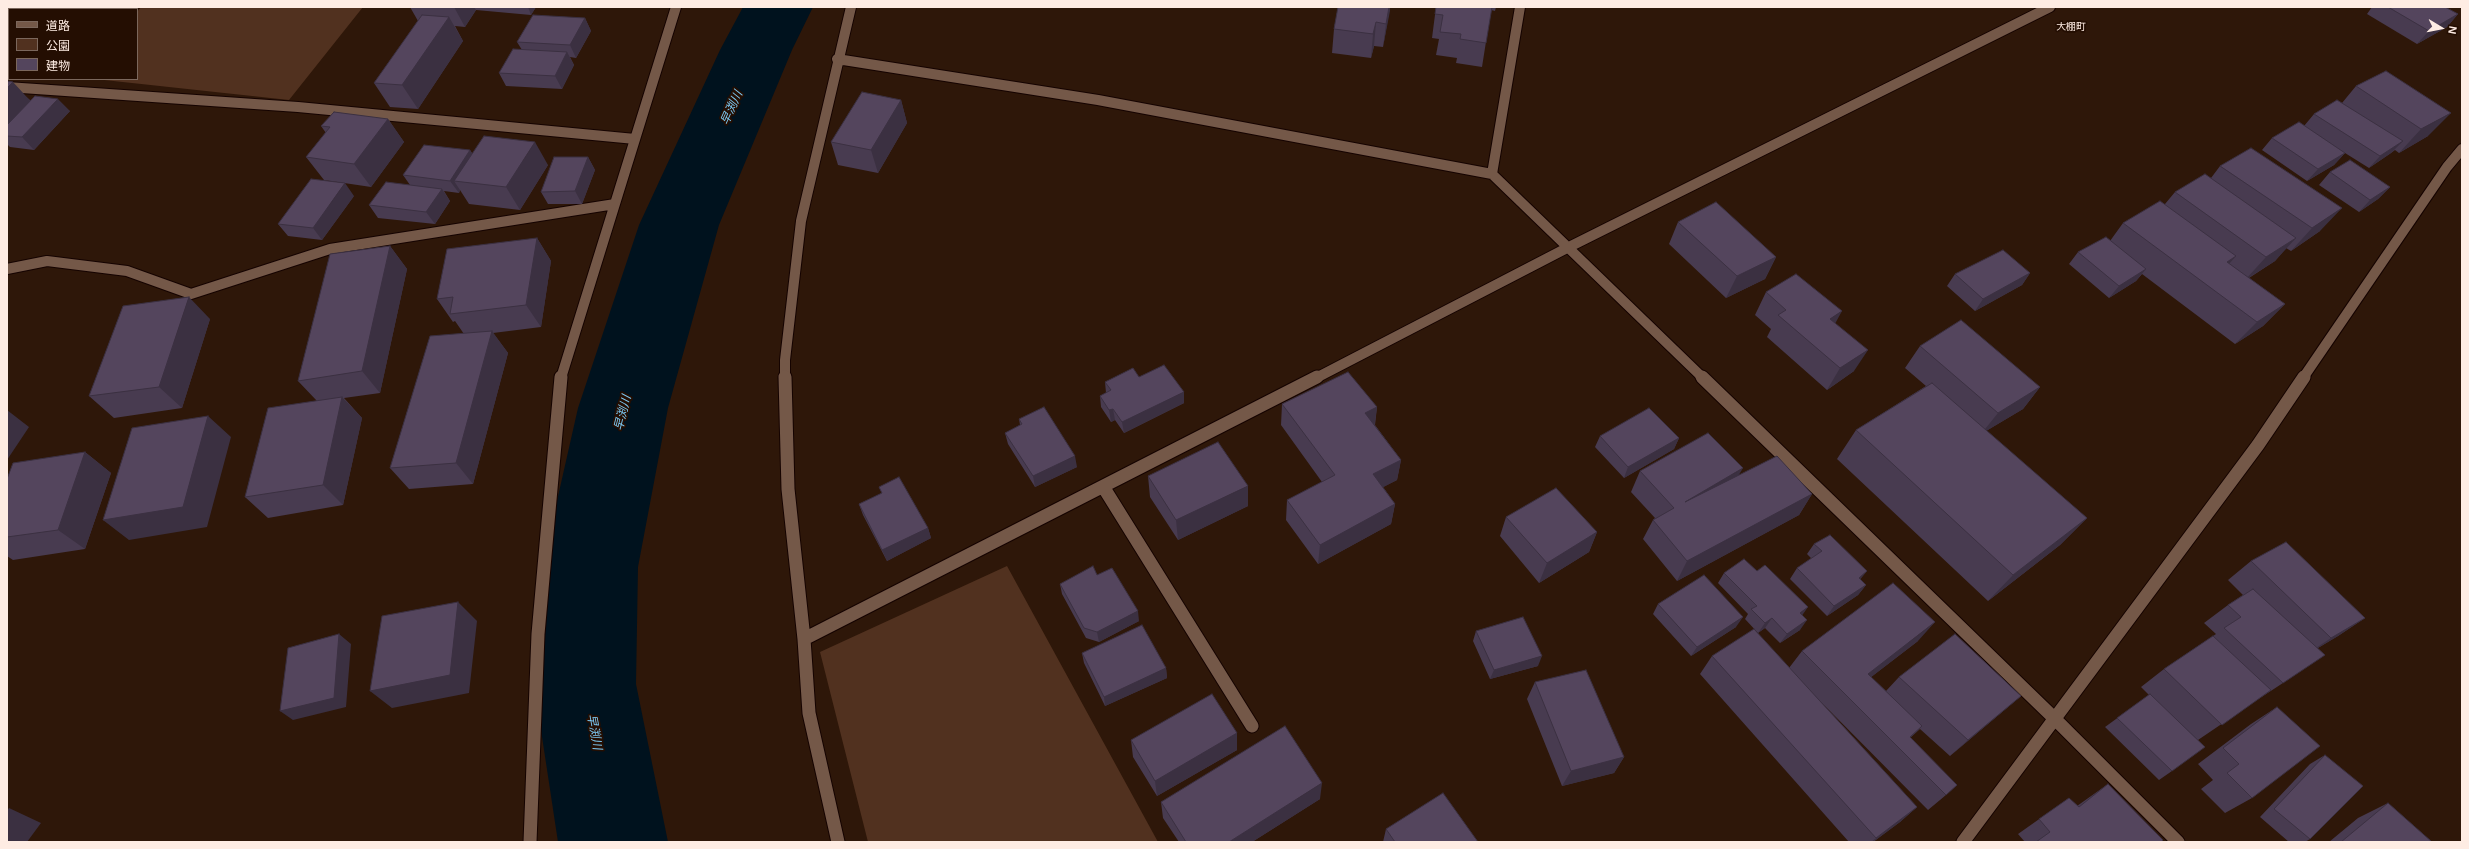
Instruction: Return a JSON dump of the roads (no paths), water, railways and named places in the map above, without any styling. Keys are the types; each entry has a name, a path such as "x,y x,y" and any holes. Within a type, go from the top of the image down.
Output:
{"street":[{"path":"530,842 538,634 561,375 676,7"},
{"path":"838,842 809,713 804,639 788,490 785,360 801,221 837,59 851,7"},
{"path":"1492,174 1520,7"},
{"path":"804,639 1104,488 1567,248 2050,7"},
{"path":"837,59 1098,100 1492,174 2054,718 2178,842"},
{"path":"7,87 298,107 635,139"},
{"path":"1963,842 2258,445 2447,167 2462,149"},
{"path":"7,269 47,261 127,271 191,294 330,249 615,204"},
{"path":"1104,488 1252,726"}],"waterway":[{"name":"早渕川","path":"613,842 585,684 590,567 623,408 679,225 756,50 778,7"}],"district":[{"name":"大棚町","path":"2071,27"}]}
